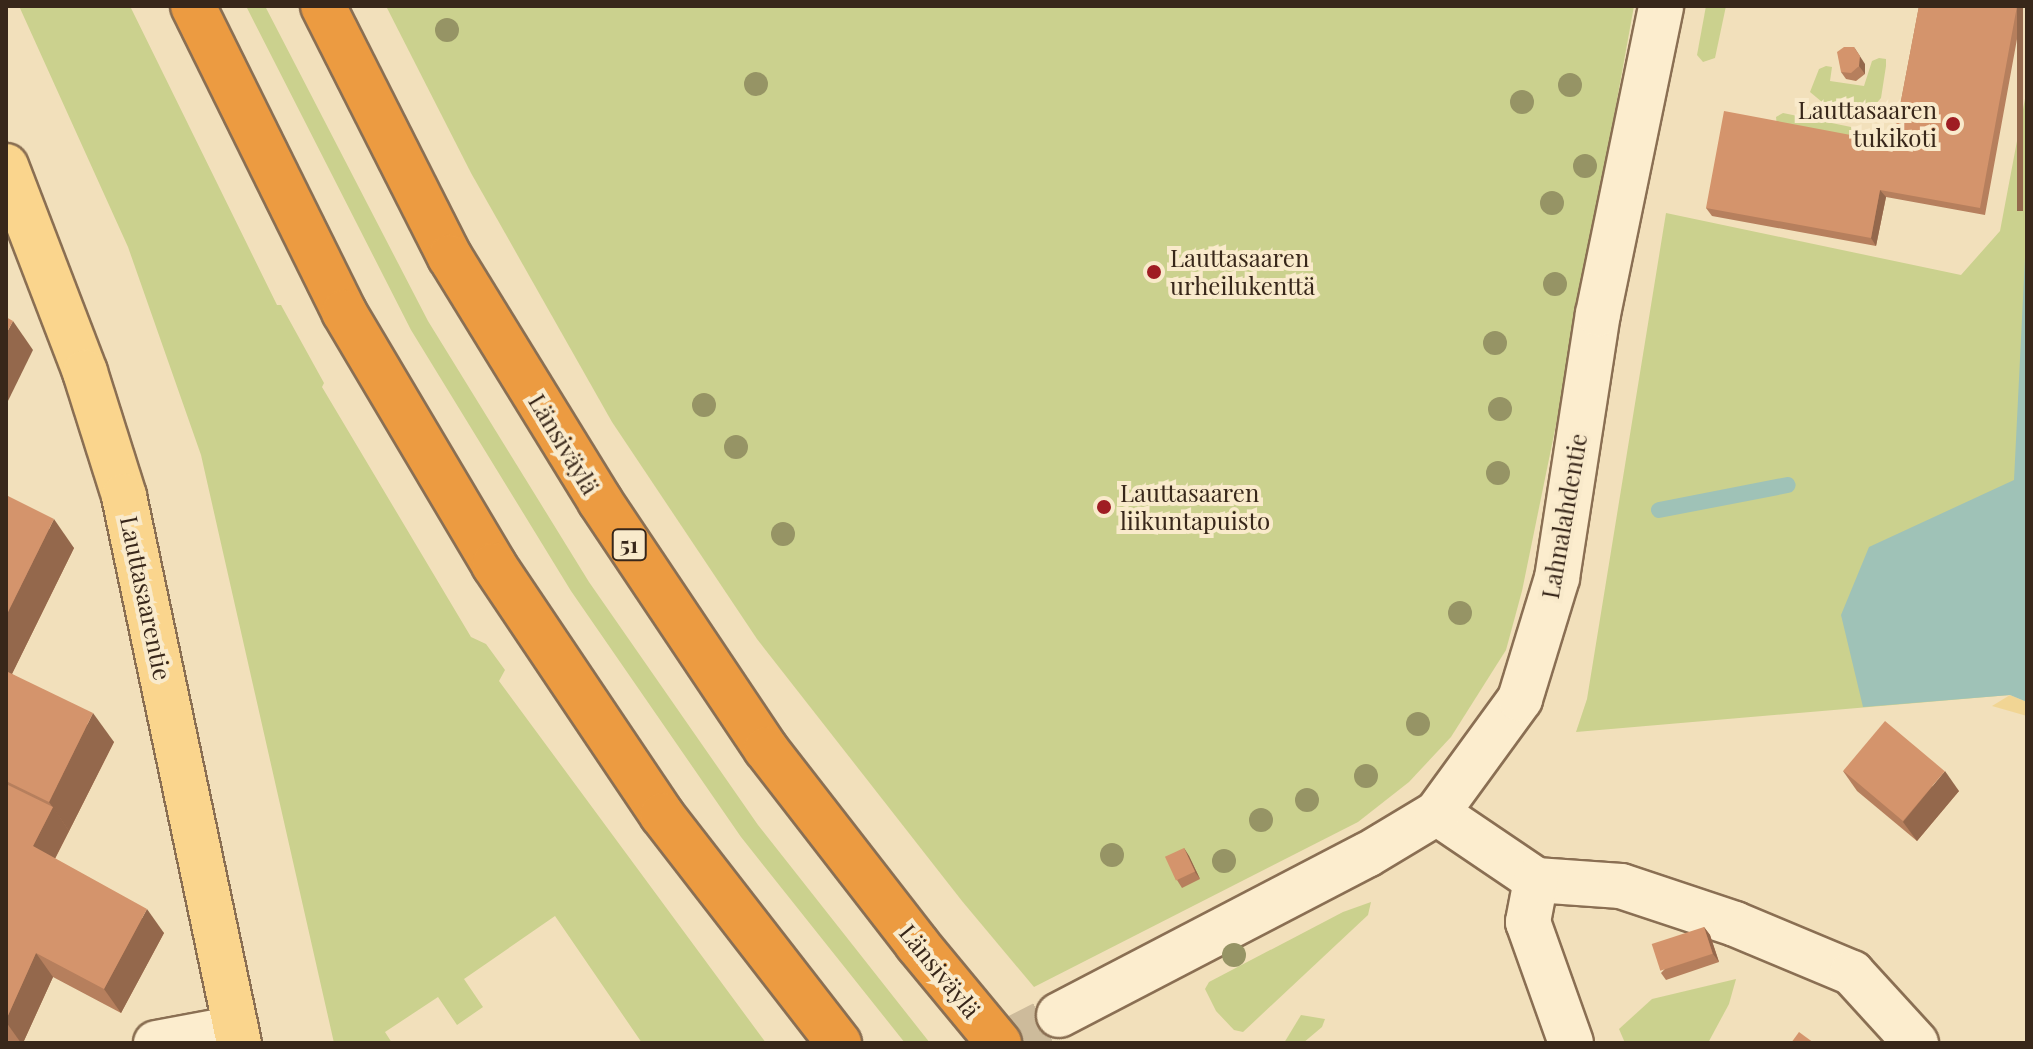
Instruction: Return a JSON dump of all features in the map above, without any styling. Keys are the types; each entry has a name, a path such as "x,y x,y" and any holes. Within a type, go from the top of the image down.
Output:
{"highway":[{"path":"193,6 344,312 494,565 662,815 839,1043"},
{"name":"Länsiväylä","path":"323,6 450,257 600,501 766,749 917,944 999,1043"}],"main road":[{"name":"Lauttasaarentie","path":"6,166 85,372 124,496 238,1036"}],"street":[{"name":"Lahnalahdentie","path":"1059,1015 1367,855 1437,813 1520,699 1557,578 1598,314 1661,6"},
{"path":"1437,813 1536,880 1621,886 1735,924 1852,973 1916,1043"},
{"path":"1536,880 1528,922 1571,1043"},
{"path":"156,1043 238,1036"}],"green space":[{"path":"19,6 130,6 277,305 281,305 324,383 322,387 471,637 486,644 505,670 499,681 766,1043 642,1043 555,916 464,979 483,1007 457,1025 438,997 385,1032 392,1043 334,1043 201,455 128,247"},
{"path":"246,6 265,6 428,321 589,582 758,825 930,1043 905,1043 741,837 571,591 411,330"},
{"name":"Lauttasaaren liikuntapuisto","path":"386,6 1634,6 1575,332 1522,591 1506,650 1451,737 1409,782 1358,822 1034,987 962,901 757,639 612,422 471,173"},
{"path":"1706,6 1726,6 1715,58 1703,62 1697,55"},
{"path":"1886,59 1886,66 1881,98 1875,105 1858,109 1822,102 1810,92 1819,69 1826,66 1832,67 1830,81 1864,86 1872,61"},
{"path":"2027,88 2027,499 2010,695 1576,732 1587,699 1666,213 1961,275 2000,231"},
{"path":"1783,113 1851,127 1853,135 1846,140 1777,127 1776,117"},
{"path":"1371,902 1368,915 1243,1032 1234,1030 1216,1011 1205,989 1209,982 1343,912"},
{"path":"1736,979 1729,1004 1708,1043 1625,1043 1619,1029 1652,999"},
{"path":"1301,1015 1325,1019 1322,1027 1303,1043 1284,1043"}],"sand":[{"path":"2010,695 2027,702 2027,716 1992,706"}],"water":[{"path":"2027,217 2027,702 2010,695 1863,707 1841,615 1869,547 2014,480"}],"building":[{"name":"Lauttasaaren tukikoti","path":"1919,6 2017,6 1980,208 1880,190 1871,238 1706,208 1724,111 1893,143"},
{"path":"1844,47 1854,47 1860,56 1859,66 1851,73 1841,72 1837,52"},
{"path":"6,317 13,321 6,334"},
{"path":"6,495 54,519 6,616"},
{"path":"6,671 93,713 49,802 6,781"},
{"path":"1885,721 1945,771 1903,821 1843,771"},
{"path":"6,784 53,807 33,846 147,909 104,989 36,953 6,1020"},
{"path":"1184,848 1195,872 1176,880 1165,857"},
{"path":"1704,927 1713,954 1660,971 1652,944"},
{"path":"1799,1032 1814,1043 1791,1043"}],"waterway":[{"path":"1659,510 1788,485"}],"tunnel":[{"path":"1004,1043 1059,1015"}],"place":[{"name":"Lauttasaaren tukikoti","path":"1953,124"},
{"name":"Lauttasaaren urheilukenttä","path":"1154,272"},
{"name":"Lauttasaaren liikuntapuisto","path":"1104,507"}]}
